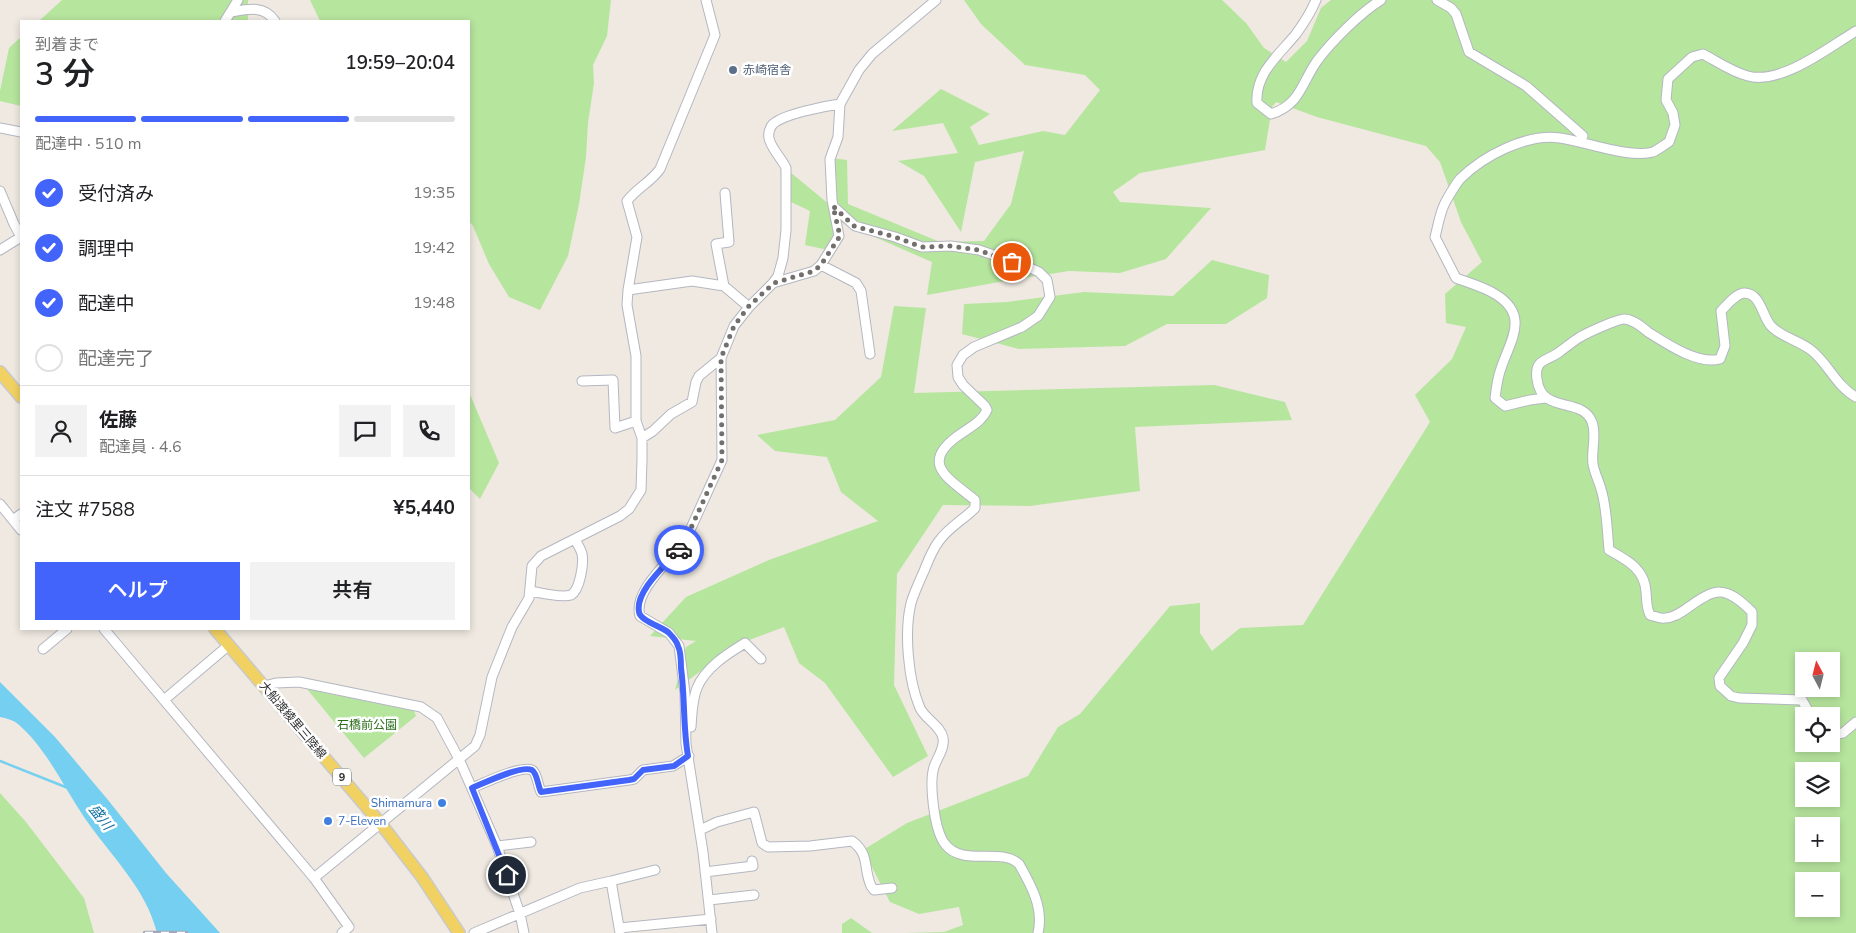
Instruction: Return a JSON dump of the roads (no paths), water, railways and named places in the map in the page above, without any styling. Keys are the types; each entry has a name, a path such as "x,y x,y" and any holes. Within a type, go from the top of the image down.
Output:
{"main road":[{"path":"0,372 20,396"},
{"name":"大船渡綾里三陸線","path":"216,630 381,824 422,877 459,933"}],"street":[{"path":"226,20 238,0"},
{"path":"314,878 471,750 480,735 492,677 512,627 529,598 532,566 535,561 620,516 630,509 642,490 642,438 636,421 636,356 627,305 637,237 628,201 634,192 656,176 660,169 715,35 706,0"},
{"path":"774,283 814,271 821,265 840,236 833,206 830,158 838,136 840,104 859,70 872,54 936,0"},
{"path":"1316,0 1298,32 1263,73 1258,84 1257,103 1271,114 1289,106 1317,62 1330,46 1367,10 1381,0"},
{"path":"1436,0 1451,8 1456,14 1470,52 1526,86 1583,136"},
{"path":"231,12 259,9 265,11 274,20"},
{"path":"1806,707 1802,700 1739,698 1731,696 1720,686 1719,678 1743,643 1752,625 1752,612 1740,600 1725,591 1714,592 1680,614 1671,617 1664,619 1650,615 1646,603 1644,579 1638,568 1609,550 1602,491 1593,464 1595,438 1592,422 1585,412 1545,398 1505,406 1496,398 1498,375 1514,336 1514,314 1508,303 1494,293 1456,278 1435,237 1444,203 1459,180 1475,165 1514,144 1550,137 1563,138 1632,153 1652,152 1669,142 1675,125 1673,113 1666,100 1668,79 1692,57 1703,54 1737,72 1750,76 1766,77 1785,73 1856,31"},
{"path":"712,933 700,830 686,744 685,693 679,646 669,633 640,616 638,612 640,598 645,589 679,550 686,539 722,460 721,358 734,326 749,306 774,283 783,258 786,230 787,176 783,160 770,144 769,130 773,124 780,120 821,107 840,104"},
{"path":"0,128 20,132"},
{"path":"0,190 20,233"},
{"path":"724,286 716,244 729,242 725,194"},
{"path":"833,206 854,226 895,237 922,247 951,246 978,250 1039,272 1047,280 1050,297 1038,316 1022,327 974,347 963,355 957,366 958,377 963,385 987,410 984,417 944,447 939,455 939,466 947,478 975,500 975,508 954,524 938,542 927,564 908,617 908,646 912,680 920,708 938,729 943,738 942,747 934,765 931,779 935,814 941,839 952,850 962,854 980,858 1004,857 1015,860 1035,895 1039,912 1038,933"},
{"path":"0,250 20,238"},
{"path":"821,265 856,283 861,291 870,354"},
{"path":"628,290 692,281 724,286 749,306"},
{"path":"1545,398 1540,392 1536,379 1538,367 1543,360 1556,355 1580,337 1616,320 1625,319 1634,322 1677,350 1711,362 1720,359 1725,346 1721,311 1739,294 1752,295 1759,302 1769,325 1811,350 1843,388 1856,397"},
{"path":"642,438 653,431 671,414 692,402 699,376 721,358"},
{"path":"582,382 612,380 615,428 636,421"},
{"path":"0,504 20,529"},
{"path":"13,520 20,515"},
{"path":"531,591 564,596 571,595 574,592 578,584 582,556 575,539"},
{"path":"43,649 66,630"},
{"path":"105,630 314,878 349,927 342,933"},
{"path":"686,744 697,687 705,676 725,655 745,643 761,659"},
{"path":"164,700 229,645"},
{"path":"264,686 276,683 299,682 421,707 437,718 459,759 496,846 520,914 524,933"},
{"path":"1840,734 1843,734 1856,722"},
{"path":"472,788 512,772 523,770 534,772 541,792 629,780 634,779 643,770 674,766 688,756"},
{"path":"700,830 717,822 754,812 762,843 768,847 810,846 852,841 860,847 863,853 871,886 874,890 892,888"},
{"path":"496,846 531,842"},
{"path":"705,872 753,866 752,861"},
{"path":"474,933 580,888 655,870"},
{"path":"611,882 620,931 711,919"},
{"path":"709,900 754,895"}],"water":[{"name":"盛川","path":"0,682 55,737 166,873 220,933 182,933 177,931 176,933 157,933 145,901 126,872 84,817 46,756 18,724 0,717"}],"waterway":[{"path":"0,761 68,788"}],"railway":[{"path":"145,933 186,933"}],"place":[{"name":"赤崎宿舎","path":"733,70"},
{"name":"Shimamura","path":"442,803"},
{"name":"7-Eleven","path":"328,821"}],"park label":[{"name":"石橋前公園","path":"367,725"}]}
